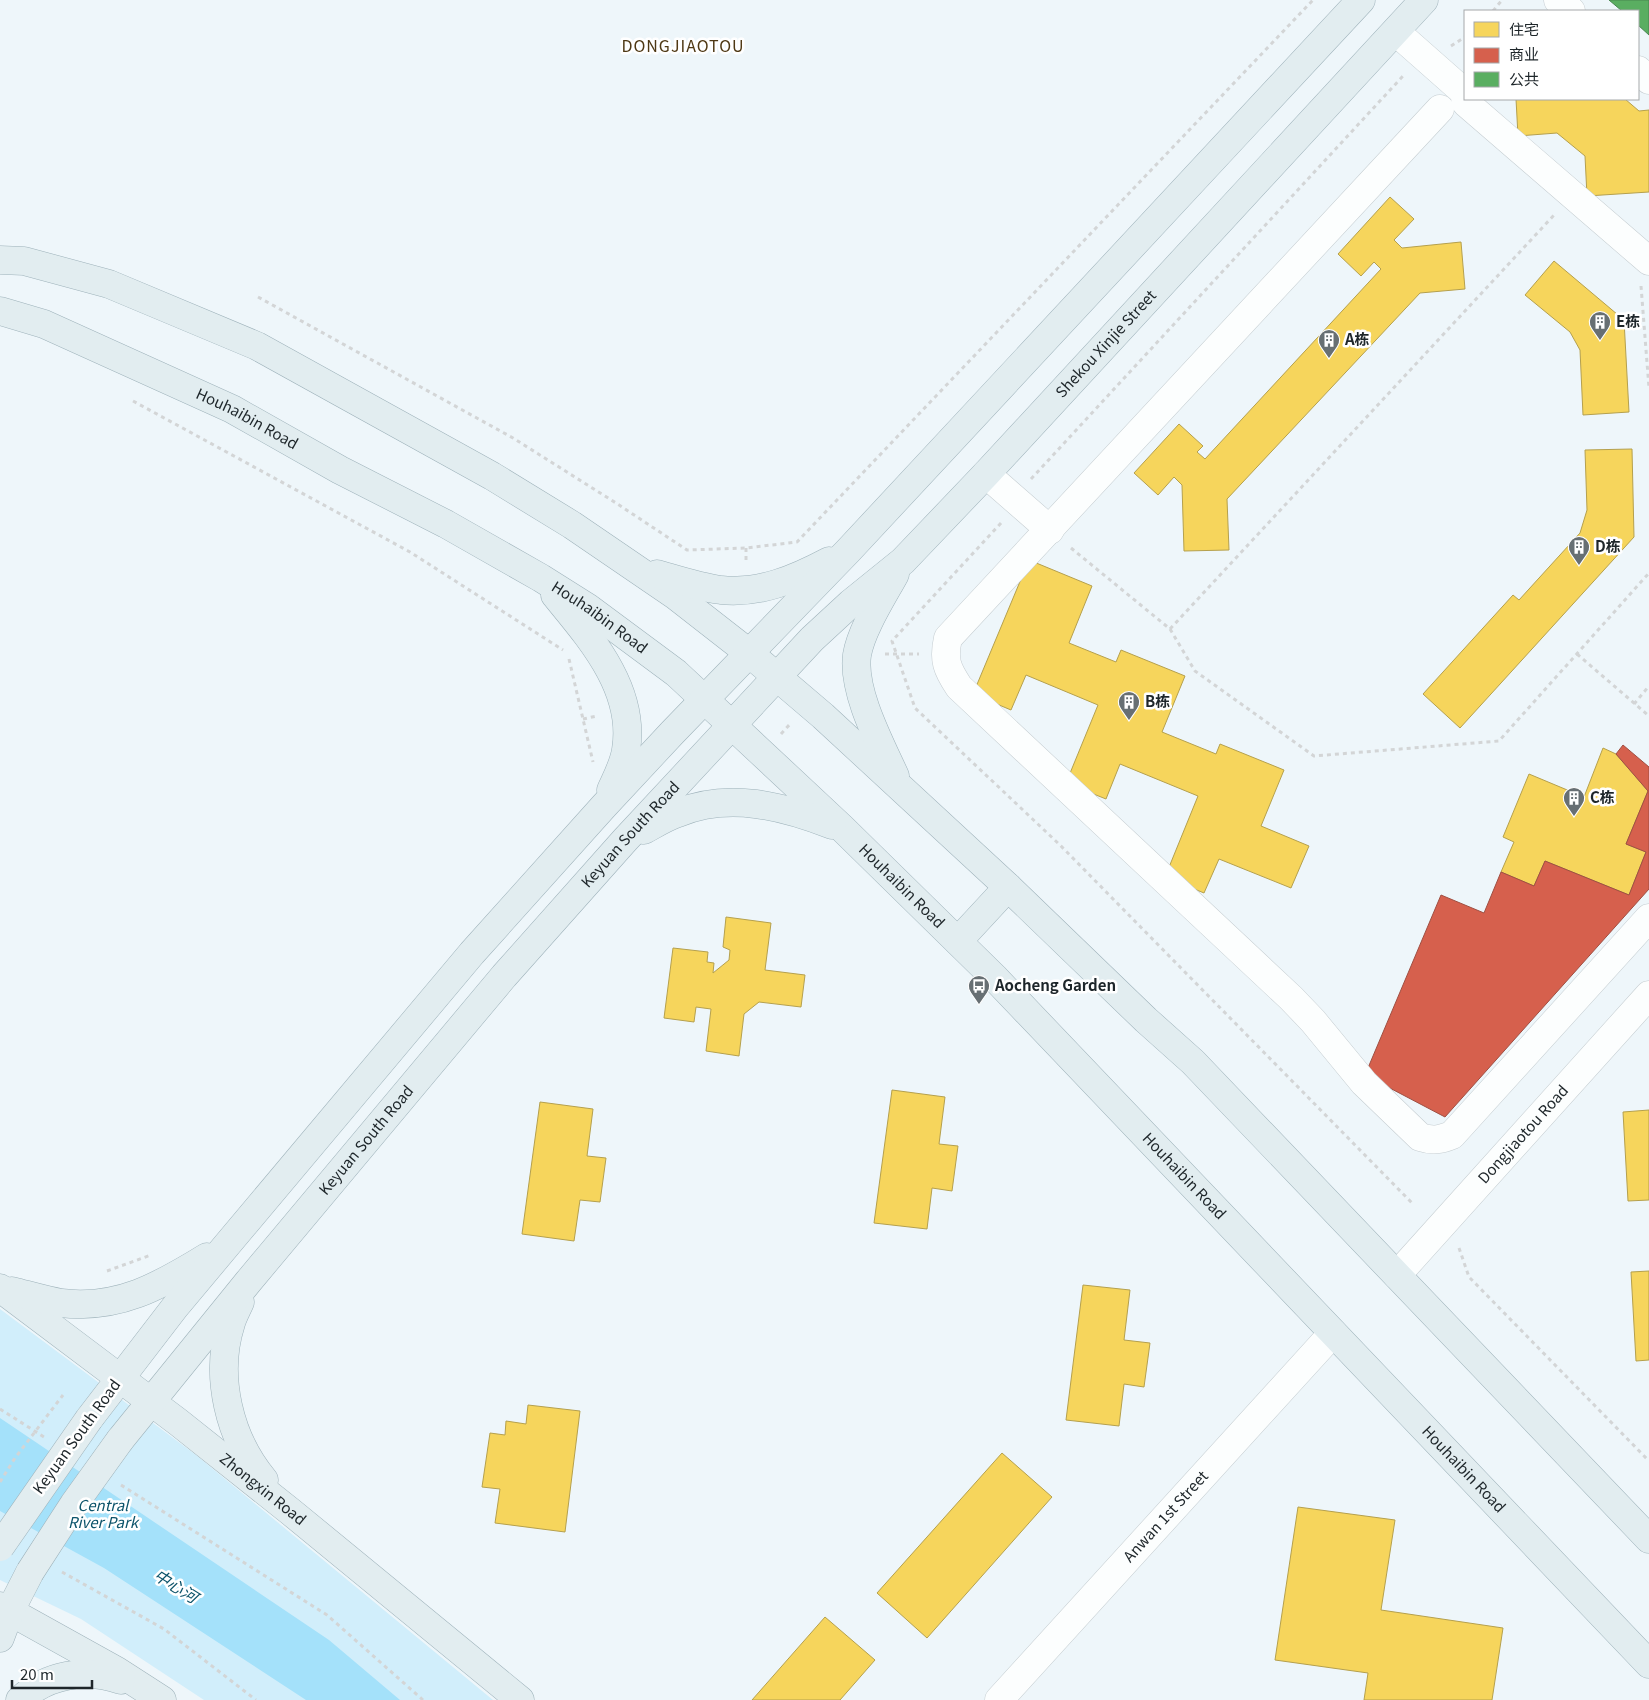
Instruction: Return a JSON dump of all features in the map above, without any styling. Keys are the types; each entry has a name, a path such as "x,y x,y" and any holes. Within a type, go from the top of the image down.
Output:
{"main road":[{"path":"749,653 848,551 1361,0"},
{"name":"Shekou Xinjie Street","path":"777,676 812,639 851,603 903,561 986,474 1424,0"},
{"path":"0,260 24,261 109,284 257,346 492,476 572,525 683,601 777,676 901,788 1146,1020 1193,1062 1649,1539"},
{"name":"Houhaibin Road","path":"0,311 44,324 232,409 340,470 446,524 541,578 587,607 658,659 705,698 842,828 994,977 1649,1664"},
{"path":"637,569 721,590 747,590 778,584 803,574 848,551"},
{"path":"901,788 867,709 858,673 858,655 872,618 903,561"},
{"path":"541,578 572,616 605,662 616,683 626,710 628,728 626,751 619,774 604,806"},
{"name":"Keyuan South Road","path":"0,1547 119,1378 226,1246 472,953 604,806 749,653"},
{"name":"Keyuan South Road","path":"0,1638 5,1609 74,1504 150,1401 504,976 625,840 777,676"},
{"path":"625,840 678,813 698,806 724,802 769,805 806,815 842,828"},
{"path":"958,941 1008,888"},
{"path":"0,1288 60,1302 85,1304 109,1302 136,1295 160,1284 226,1246"},
{"path":"248,1282 230,1324 224,1369 225,1392 230,1414 245,1453 261,1476 291,1512"},
{"name":"Zhongxin Road","path":"0,1288 178,1422 520,1700"},
{"path":"5,1609 117,1671 154,1694"},
{"path":"20,1700 44,1682 81,1674 117,1679 154,1694"}],"street":[{"path":"1538,10 1548,0"},
{"path":"1558,0 1570,10"},
{"path":"1396,32 1464,90"},
{"path":"1639,71 1649,80"},
{"path":"1466,100 1466,103 1645,274"},
{"path":"1440,109 948,638 945,653 948,671 959,687 1291,998 1313,1021 1364,1083 1420,1137 1440,1140 1452,1135 1649,918"},
{"path":"986,474 1050,530"},
{"name":"Dongjiaotou Road","path":"1397,1275 1649,995"},
{"name":"Anwan 1st Street","path":"999,1700 1333,1333"}],"path":[{"path":"258,297 513,438 687,550 746,548 797,542 1313,0"},
{"path":"1493,10 1502,0"},
{"path":"1029,481 1402,76 1464,38"},
{"path":"1402,76 1440,109"},
{"path":"1170,629 1557,211"},
{"path":"1645,274 1649,388"},
{"path":"133,401 410,552 567,653 594,766"},
{"path":"1050,530 1170,629 1195,671 1314,756 1499,741 1649,573"},
{"path":"1577,654 1649,716"},
{"path":"1634,704 1649,686"},
{"path":"763,754 808,704"},
{"path":"1459,1247 1469,1277 1649,1461"},
{"path":"107,1271 160,1252"},
{"path":"0,1482 15,1458 63,1394"},
{"path":"0,1409 50,1441"},
{"path":"118,1483 327,1615 423,1700"},
{"path":"60,1571 164,1629 256,1700"}],"green space":[{"name":"Central River Park","path":"0,1309 196,1455 493,1700 204,1700 81,1619 0,1580"}],"water":[{"name":"中心河","path":"0,1418 329,1640 400,1700 306,1700 104,1568 0,1511"}],"building: 住宅":[{"path":"1516,100 1626,100 1639,111 1649,110 1649,192 1587,196 1585,156 1557,133 1518,136"},
{"name":"A栋","path":"1390,197 1414,219 1394,240 1402,248 1461,242 1465,289 1420,293 1227,499 1229,550 1184,551 1182,485 1174,477 1158,495 1134,473 1179,424 1203,446 1197,452 1205,459 1381,269 1374,262 1361,276 1338,254"},
{"name":"E栋","path":"1554,261 1624,320 1629,412 1583,415 1580,350 1570,332 1525,295"},
{"name":"D栋","path":"1632,449 1634,537 1460,728 1423,694 1513,595 1519,600 1580,533 1587,510 1585,450"},
{"name":"B栋","path":"1029,560 1092,586 1069,643 1116,662 1121,650 1185,676 1162,732 1216,754 1220,744 1284,770 1261,826 1309,846 1291,888 1219,859 1204,893 1165,877 1198,796 1120,764 1106,799 1066,783 1098,705 1026,675 1011,710 973,694"},
{"name":"C栋","path":"1603,748 1616,754 1648,791 1626,844 1646,852 1629,895 1545,861 1534,886 1501,872 1514,842 1503,837 1529,774 1584,797"},
{"path":"726,917 771,923 765,970 805,975 801,1007 759,1002 744,1014 739,1056 706,1051 711,1009 696,1007 694,1022 664,1018 673,948 708,952 707,962 714,963 713,973 729,960 730,950 723,947"},
{"path":"892,1090 945,1097 939,1144 958,1146 952,1191 932,1188 927,1229 874,1223"},
{"path":"540,1102 593,1109 587,1156 606,1158 600,1202 580,1200 574,1241 522,1234"},
{"path":"1649,1110 1649,1200 1628,1201 1623,1112"},
{"path":"1649,1271 1649,1360 1636,1361 1631,1272"},
{"path":"1083,1285 1130,1290 1124,1340 1150,1343 1144,1387 1124,1384 1119,1426 1066,1420"},
{"path":"528,1405 580,1411 565,1532 495,1523 500,1489 482,1487 490,1433 505,1435 506,1421 526,1424"},
{"path":"1002,1453 1052,1497 927,1638 877,1593"},
{"path":"1298,1507 1395,1520 1381,1610 1503,1628 1492,1700 1364,1700 1368,1673 1275,1660"},
{"path":"825,1617 875,1660 840,1700 752,1700"}],"building: 商业":[{"path":"1623,745 1649,767 1649,889 1445,1117 1365,1075 1441,895 1484,913 1501,872 1534,886 1545,861 1629,895 1646,852 1626,844 1648,791 1616,754"}],"building: 公共":[{"path":"1609,0 1649,0 1649,35 1639,26 1639,10 1621,10"}],"place":[{"name":"E栋","path":"1600,341"},
{"name":"A栋","path":"1329,359"},
{"name":"D栋","path":"1579,566"},
{"name":"B栋","path":"1129,721"},
{"name":"C栋","path":"1574,817"},
{"name":"Aocheng Garden","path":"979,1005"}],"district":[{"name":"DONGJIAOTOU","path":"683,46"}]}
